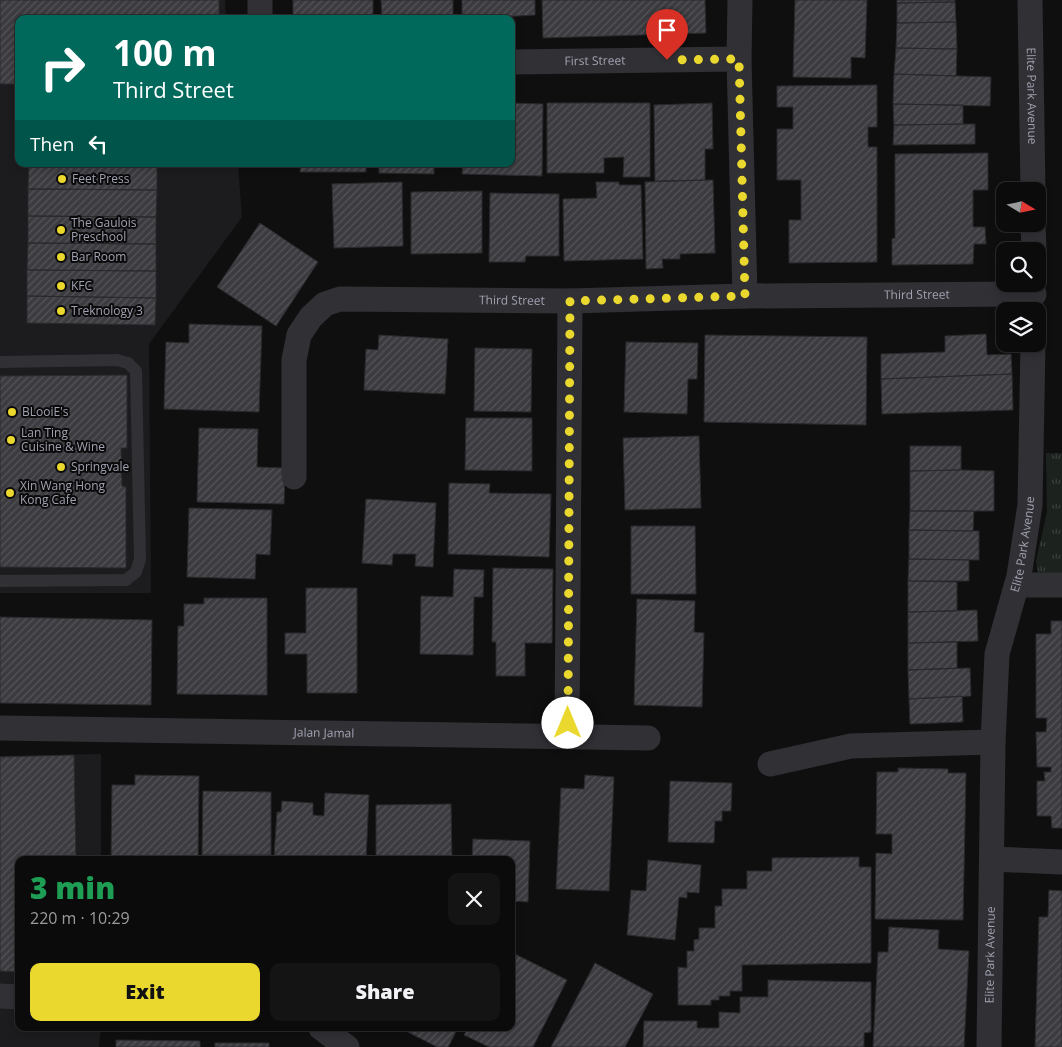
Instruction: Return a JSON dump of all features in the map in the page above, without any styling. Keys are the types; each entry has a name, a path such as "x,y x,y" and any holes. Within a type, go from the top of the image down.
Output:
{"street":[{"path":"260,0 260,15"},
{"path":"740,0 739,59 745,296"},
{"name":"Elite Park Avenue","path":"1030,0 1033,182"},
{"name":"First Street","path":"515,62 739,59"},
{"name":"Third Street","path":"294,477 294,360 299,335 311,317 325,304 340,299 570,301 745,296 1034,296"},
{"path":"567,736 570,301"},
{"name":"Elite Park Avenue","path":"988,1047 993,742 997,654 1017,585 1030,505 1033,352"},
{"path":"1017,585 1062,585"},
{"name":"Jalan Jamal","path":"0,728 648,738"},
{"path":"770,764 851,746 993,742"},
{"path":"992,859 1062,862"},
{"path":"0,996 15,997"},
{"path":"325,1031 347,1047"}],"lane":[{"path":"0,362 117,360 128,364 136,371 140,559 136,572 126,580 0,581"}],"shaded area":[{"path":"0,0 225,0 226,15 15,15 15,167 238,167 242,217 149,344 151,593 0,593"},
{"path":"101,754 101,856 15,856 15,1031 101,1031 99,1047 0,1047 0,756"}],"green space":[{"path":"1046,453 1062,453 1062,580 1038,573 1036,561 1047,512"}],"building":[{"path":"0,0 219,0 219,15 15,15 15,84 0,84"},
{"path":"293,0 373,0 373,15 293,15"},
{"path":"381,0 453,0 453,15 382,15"},
{"path":"462,0 535,0 535,15 462,15"},
{"path":"542,0 705,0 706,33 543,38"},
{"path":"795,0 867,0 865,58 851,57 851,78 793,77"},
{"path":"897,0 955,0 955,2 897,3"},
{"path":"955,2 956,22 897,23 897,3"},
{"path":"956,22 957,49 896,48 897,23"},
{"path":"896,48 957,49 956,76 894,74"},
{"path":"894,74 991,77 990,106 893,104"},
{"path":"877,85 877,127 868,127 868,147 877,147 877,262 789,263 789,220 801,220 801,180 777,180 777,129 793,129 793,107 777,107 777,86"},
{"path":"515,103 543,104 542,176 462,174 463,167 515,167"},
{"path":"547,103 650,103 650,177 623,177 624,157 604,158 604,173 547,173"},
{"path":"712,103 713,149 705,149 705,180 655,181 654,105"},
{"path":"893,104 963,105 963,124 894,125"},
{"path":"975,124 975,144 893,145 894,125"},
{"path":"988,153 988,190 973,190 973,227 985,227 986,244 974,244 973,264 892,265 892,239 895,238 895,154"},
{"path":"29,167 157,167 157,190 28,189"},
{"path":"301,167 366,167 366,172 300,172"},
{"path":"379,167 434,167 434,174 379,173"},
{"path":"713,180 715,253 680,254 680,259 662,259 663,268 646,269 645,182"},
{"path":"402,182 403,246 334,248 332,184"},
{"path":"596,182 619,182 619,185 641,185 643,259 564,261 563,199 597,198"},
{"path":"28,189 157,190 156,217 28,216"},
{"path":"482,191 482,253 411,254 411,192"},
{"path":"490,193 559,194 559,256 526,256 525,262 489,262"},
{"path":"28,216 156,217 156,244 28,243"},
{"path":"260,223 318,262 276,326 217,287"},
{"path":"28,243 156,244 156,271 27,270"},
{"path":"27,270 156,271 156,298 27,296"},
{"path":"27,296 156,298 155,325 27,323"},
{"path":"189,324 262,326 259,412 164,409 166,342 189,343"},
{"path":"986,334 987,355 1011,354 1012,374 881,379 881,354 945,352 945,336"},
{"path":"379,335 448,339 445,394 364,390 366,349 378,350"},
{"path":"705,335 867,337 866,425 704,422"},
{"path":"626,342 698,343 697,379 688,379 687,414 624,412"},
{"path":"475,348 532,349 531,412 474,411"},
{"path":"1012,374 1013,410 882,414 881,379"},
{"name":"Springvale","path":"127,375 127,448 121,448 122,486 126,487 126,568 0,567 0,376"},
{"path":"466,418 532,418 532,471 465,470"},
{"path":"199,428 258,429 257,467 285,468 284,504 197,502"},
{"path":"699,436 701,508 625,510 623,438"},
{"path":"910,446 961,446 961,470 910,471"},
{"path":"910,471 994,471 994,511 910,511"},
{"path":"449,483 490,484 489,493 551,494 549,557 448,554"},
{"path":"366,499 436,503 433,567 415,566 416,554 393,554 392,565 362,563"},
{"path":"189,508 272,510 270,555 256,554 255,579 187,577"},
{"path":"910,511 974,511 973,531 909,530"},
{"path":"631,526 695,526 696,594 631,594"},
{"path":"909,530 979,531 979,560 909,559"},
{"path":"909,559 969,560 969,581 908,581"},
{"path":"493,568 553,569 552,643 525,643 525,676 496,676 496,642 492,642"},
{"path":"454,569 484,570 483,597 474,597 473,655 420,654 421,596 453,597"},
{"path":"908,581 957,582 957,611 908,612"},
{"path":"306,588 357,588 357,693 307,693 307,654 285,654 285,633 306,633"},
{"path":"204,598 267,598 267,695 177,694 178,626 184,626 184,604 204,604"},
{"path":"637,599 695,601 694,632 704,633 702,707 634,705"},
{"path":"977,610 978,641 908,643 908,612"},
{"path":"0,617 152,620 151,705 0,703"},
{"path":"1051,621 1062,621 1062,828 1052,828 1051,816 1037,816 1037,781 1045,781 1044,772 1051,772 1051,767 1037,767 1036,732 1046,732 1047,718 1036,718 1036,634 1051,634"},
{"path":"957,642 957,668 908,670 908,643"},
{"path":"970,668 971,696 909,699 908,670"},
{"path":"962,696 963,722 910,724 909,699"},
{"path":"74,755 76,856 15,856 15,972 0,971 0,757"},
{"path":"898,768 948,769 948,773 966,773 963,920 875,919 876,853 892,854 892,834 876,834 877,772 898,772"},
{"path":"135,775 199,776 198,856 111,856 112,785 135,785"},
{"path":"585,775 614,777 609,891 556,889 561,788 584,789"},
{"path":"670,781 732,783 731,811 722,811 722,821 715,821 714,843 668,842"},
{"path":"203,791 271,792 271,855 202,855"},
{"path":"325,793 369,795 366,856 274,856 277,812 281,812 282,801 313,803 313,815 324,816"},
{"path":"451,804 452,856 376,856 376,805"},
{"path":"473,839 530,841 528,902 515,901 515,856 472,856"},
{"path":"859,857 859,867 871,867 871,963 742,965 742,991 730,991 730,996 719,996 719,1000 711,1000 711,1005 678,1005 678,967 687,968 687,951 694,951 694,940 699,939 699,928 715,928 715,906 722,906 722,889 747,889 747,871 772,871 772,858"},
{"path":"648,860 701,865 699,893 687,892 687,898 679,897 675,940 627,935 631,890 646,891"},
{"path":"1049,890 1062,891 1062,1047 1035,1047 1039,917 1048,917"},
{"path":"889,927 939,930 938,949 969,951 964,1047 873,1047 878,952 888,952"},
{"path":"515,954 567,980 533,1047 489,1047 464,1035 466,1031 515,1031"},
{"path":"595,963 653,994 625,1047 551,1047"},
{"path":"768,980 871,982 871,1032 864,1033 864,1047 643,1047 644,1021 697,1021 697,1028 719,1028 719,1012 740,1013 740,997 768,997"},
{"path":"406,1031 456,1031 448,1047 437,1047"},
{"path":"116,1040 200,1041 200,1047 116,1047"},
{"path":"215,1043 269,1043 269,1047 215,1047"}],"place":[{"name":"Feet Press","path":"62,179"},
{"name":"The Gaulois Preschool","path":"61,230"},
{"name":"Bar Room","path":"61,257"},
{"name":"KFC","path":"61,286"},
{"name":"Treknology 3","path":"61,311"},
{"name":"BLooiE's","path":"12,412"},
{"name":"Lan Ting Cuisine & Wine","path":"11,440"},
{"name":"Springvale","path":"61,467"},
{"name":"Xin Wang Hong Kong Cafe","path":"10,493"}],"route":[{"path":"568,723 570,301 745,296 739,59 667,60"}]}
